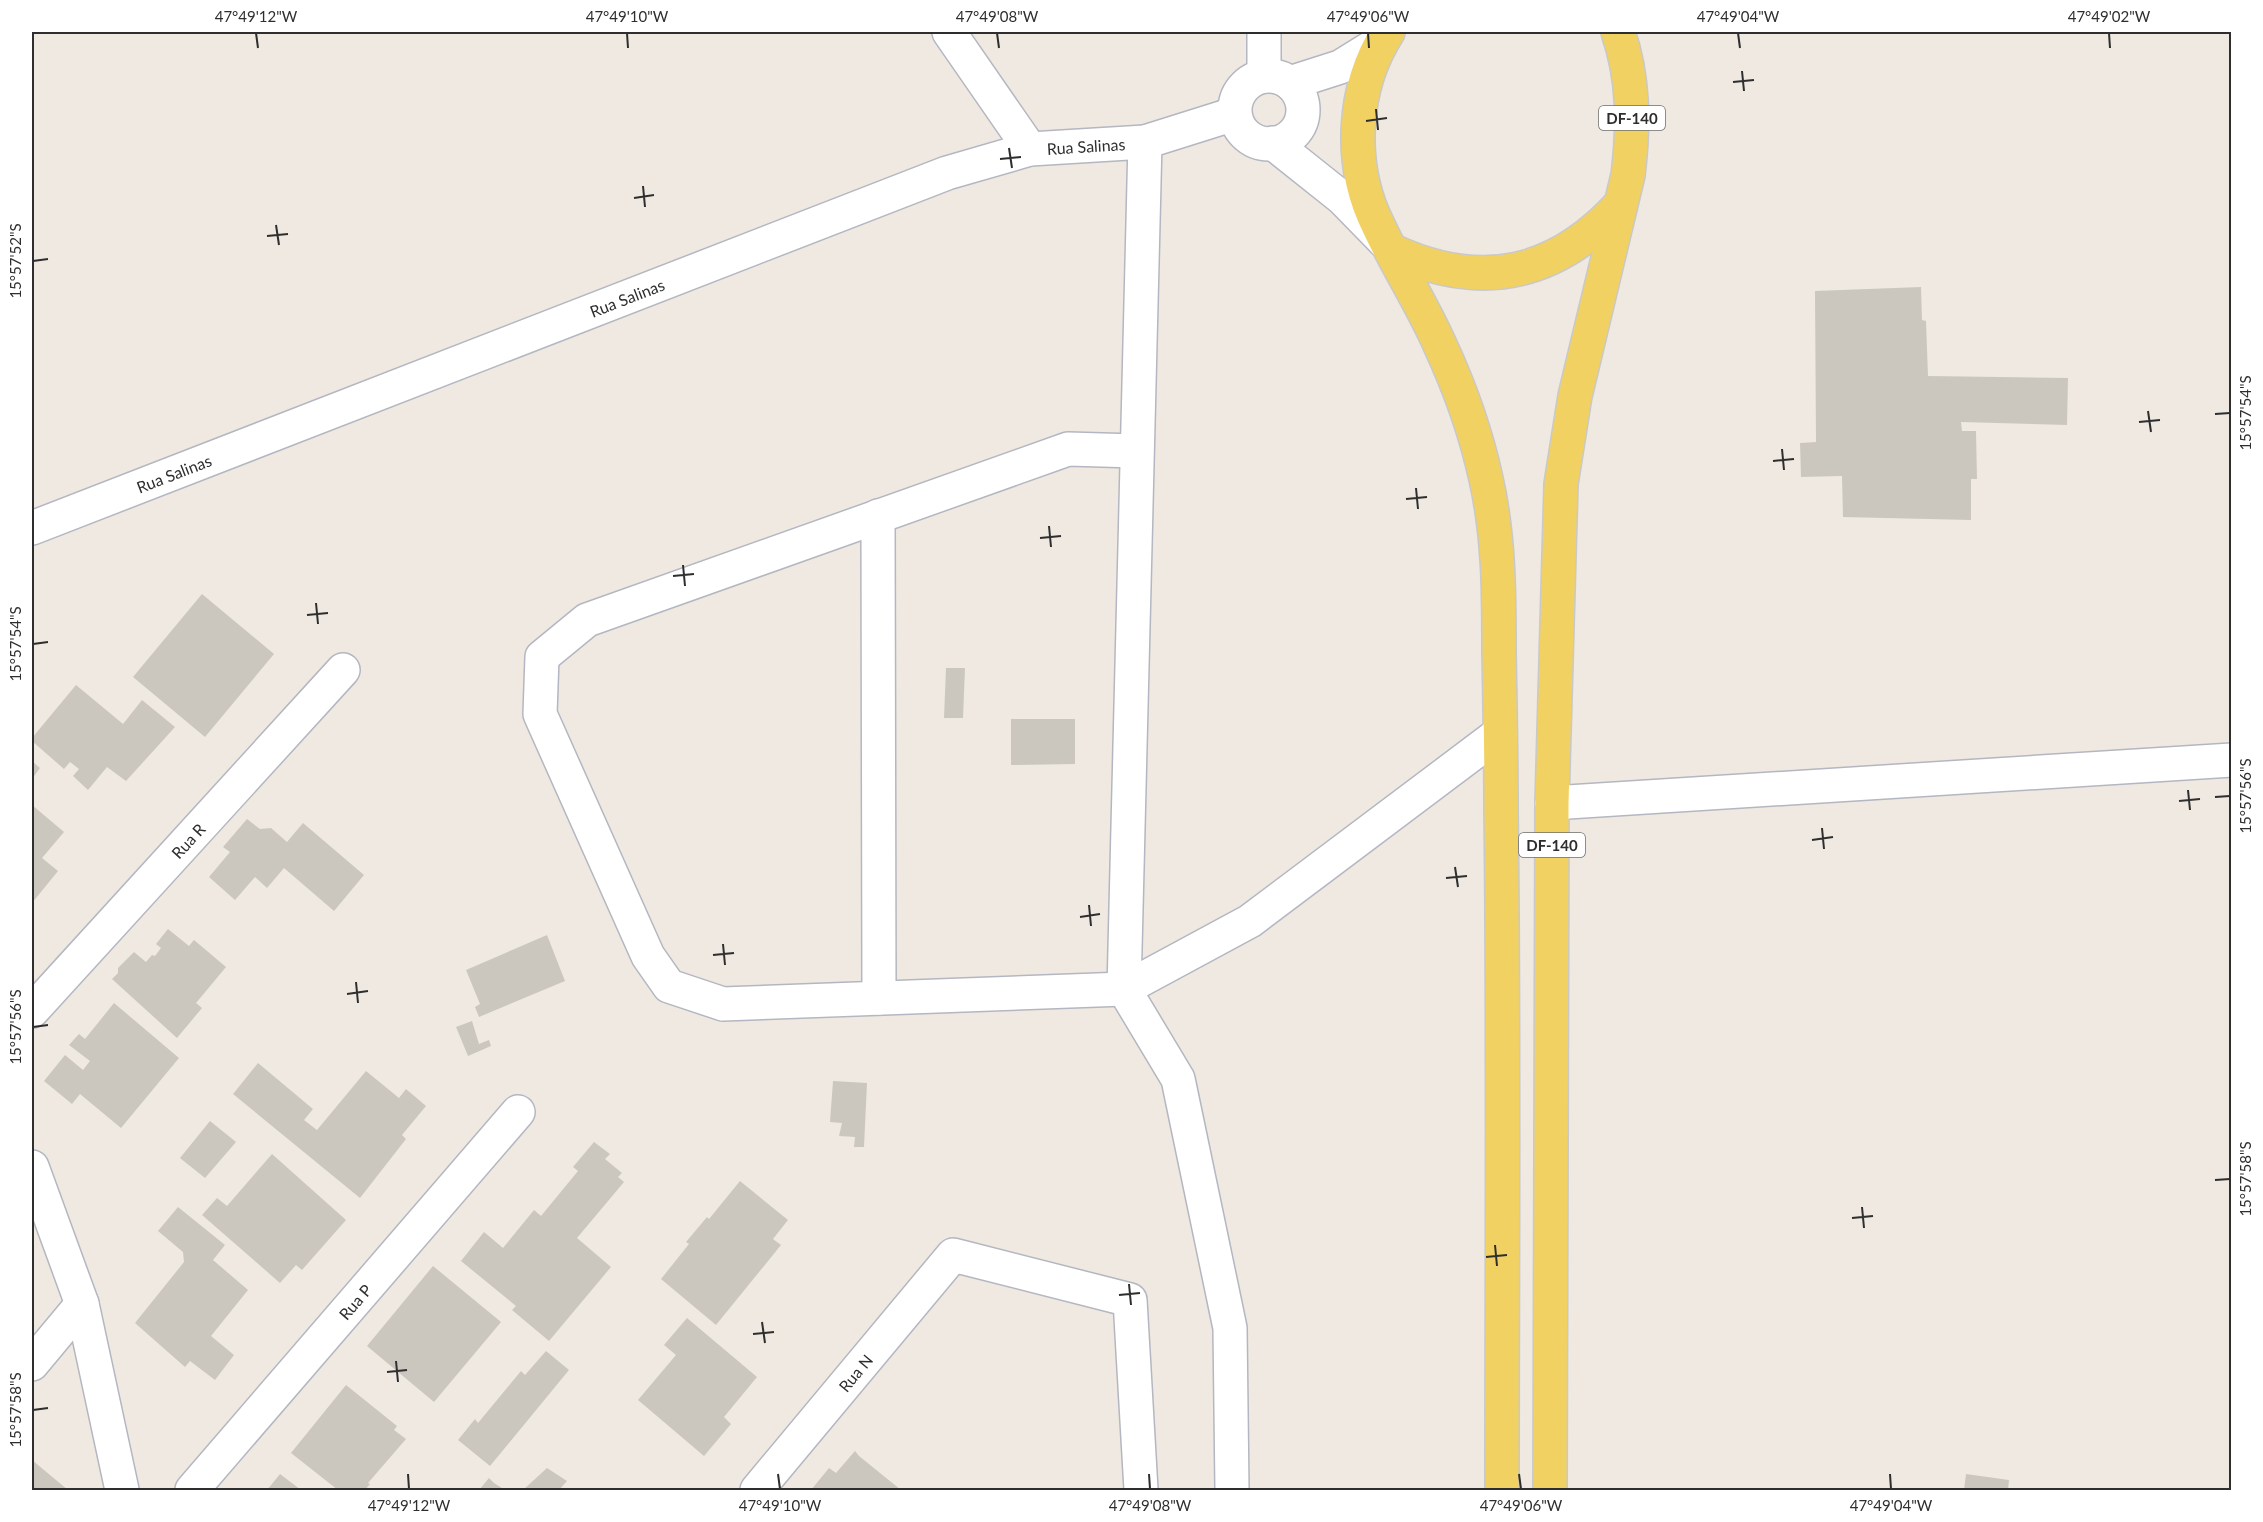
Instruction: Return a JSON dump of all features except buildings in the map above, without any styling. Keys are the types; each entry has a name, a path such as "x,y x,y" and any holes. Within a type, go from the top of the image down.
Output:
{"main road":[{"name":"DF-140","path":"1550,1491 1552,803 1561,484 1575,396 1628,175 1632,113 1629,78 1618,32"},
{"name":"DF-140","path":"1385,36 1369,70 1361,102 1358,134 1360,164 1366,195 1377,225 1393,251 1441,346 1477,438 1490,500 1499,572 1502,1491"},
{"path":"1393,251 1422,265 1452,272 1484,274 1515,271 1545,261 1574,247 1599,228 1620,205"}],"street":[{"path":"950,32 1030,149"},
{"path":"1264,32 1277,79 1298,92 1303,105 1302,118 1296,130 1286,139 1273,143 1260,142 1248,137 1239,127 1234,114 1236,101 1242,89 1252,80 1277,79 1340,67 1385,36"},
{"name":"Rua Salinas","path":"32,528 947,173 1030,149 1145,142 1234,114"},
{"path":"1145,142 1124,989 1179,1079 1230,1328 1232,1491"},
{"path":"1273,143 1342,198 1393,251"},
{"path":"1136,450 1068,450 878,516 587,620 542,657 540,714 648,956 669,986 723,1004 1124,989 1250,921 1500,733"},
{"path":"878,516 879,998"},
{"name":"Rua R","path":"32,1011 343,670"},
{"path":"1552,803 2232,760"},
{"name":"Rua P","path":"192,1491 518,1112"},
{"path":"32,1167 82,1304 122,1491"},
{"name":"Rua N","path":"758,1491 953,1255 1130,1300 1141,1491"},
{"path":"32,1364 82,1304"}]}
